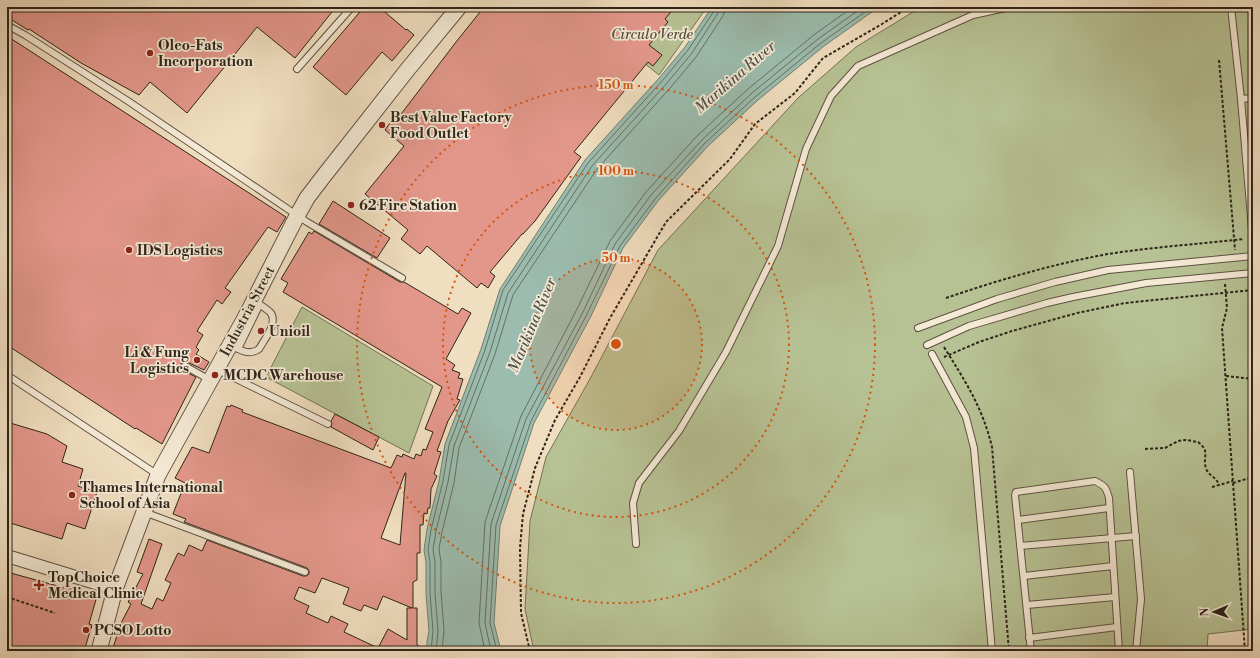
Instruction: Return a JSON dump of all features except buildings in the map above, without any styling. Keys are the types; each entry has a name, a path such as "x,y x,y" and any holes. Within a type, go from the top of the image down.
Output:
{"street":[{"name":"Industria Street","path":"99,651 115,589 158,475 213,375 234,347 307,198 408,69 460,7"},
{"path":"7,556 115,589"}],"lane":[{"path":"296,69 352,7"},
{"path":"636,544 633,503 638,482 679,431 726,352 778,246 806,149 831,96 858,66 973,15 1010,7"},
{"path":"1232,7 1253,240"},
{"path":"7,26 25,35 128,101 297,216 402,278"},
{"path":"1241,99 1253,98"},
{"path":"918,328 983,304 1068,279 1108,270 1253,256"},
{"path":"927,345 969,326 1060,300 1146,283 1253,273"},
{"path":"234,347 244,352 256,351 259,349 270,329 273,317 257,302"},
{"path":"932,354 966,417 974,448 992,651"},
{"path":"185,366 213,375 328,424"},
{"path":"7,375 158,475"},
{"path":"1130,472 1141,599 1136,651"},
{"path":"1031,651 1015,497 1016,492 1095,481 1104,485 1107,490 1119,650 1100,651"},
{"path":"1018,520 1109,508"},
{"path":"144,512 305,572"},
{"path":"1020,546 1136,536"},
{"path":"1024,576 1113,566"},
{"path":"1027,605 1115,597"},
{"path":"1029,638 1117,627"}],"path":[{"path":"530,651 521,612 520,548 523,514 535,468 555,420 580,377 610,318 666,222 730,159 755,124 795,93 823,58 909,7"},
{"path":"1219,60 1236,257"},
{"path":"946,298 1013,276 1082,259 1161,247 1234,240 1253,240"},
{"path":"1224,276 1227,308 1222,328 1245,651"},
{"path":"936,361 967,346 996,336 1077,313 1125,303 1253,290"},
{"path":"939,339 978,404 992,447 1009,651"},
{"path":"1226,376 1253,379"},
{"path":"1145,449 1165,448 1178,441 1186,440 1198,442 1205,452 1206,470 1217,480 1219,485"},
{"path":"1212,487 1253,477"},
{"path":"7,597 55,613"}],"green space":[{"name":"Circulo Verde","path":"574,7 707,7 659,75"},
{"path":"921,7 1253,7 1253,629 1208,634 1207,651 534,651 525,609 530,521 546,457 591,377 658,250 798,98 856,47"},
{"path":"302,307 433,386 409,453 266,377"}],"water":[{"name":"Marikina River","path":"712,7 879,7 824,46 758,100 708,146 658,201 623,248 591,316 534,423 500,526 494,623 501,651 427,651 429,631 426,593 426,562 424,550 427,529 439,481 445,444 481,349 500,289 585,160 685,47"}],"place":[{"name":"Oleo-Fats Incorporation","path":"150,53"},
{"name":"Best Value Factory Food Outlet","path":"382,125"},
{"name":"62 Fire Station","path":"351,205"},
{"name":"IDS Logistics","path":"129,250"},
{"name":"Unioil","path":"261,331"},
{"name":"Li & Fung Logistics","path":"197,360"},
{"name":"MCDC Warehouse","path":"215,375"},
{"name":"Thames International School of Asia","path":"72,495"},
{"name":"TopChoice Medical Clinic","path":"39,585"},
{"name":"PCSO Lotto","path":"86,630"}]}
